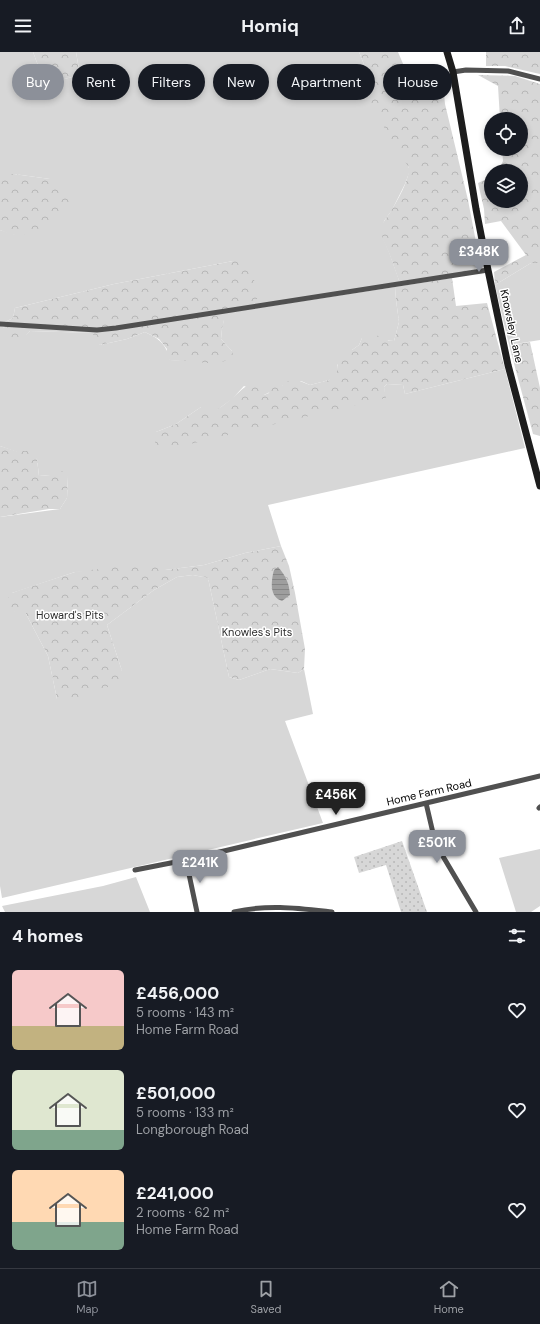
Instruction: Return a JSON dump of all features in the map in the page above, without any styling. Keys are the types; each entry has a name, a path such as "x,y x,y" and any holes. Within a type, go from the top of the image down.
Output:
{"main road":[{"name":"Knowsley Lane","path":"447,52 453,72 476,209 508,365 540,486"}],"street":[{"path":"453,72 466,70 508,71 540,79"},
{"path":"0,324 97,330 116,328 488,270"},
{"name":"Home Farm Road","path":"135,870 186,860 540,776"},
{"path":"426,803 432,833 438,848 476,912"},
{"path":"186,860 197,912"},
{"path":"234,912 261,907 279,907 332,912"}],"green space":[{"path":"0,52 33,52 38,64 12,64 12,100 64,100 64,79 72,77 72,100 130,100 130,64 78,64 76,52 359,52 364,64 277,64 277,100 373,100 409,168 409,173 405,184 392,210 384,221 382,236 400,283 245,307 233,261 114,284 15,308 13,318 5,322 0,322 0,230 16,235 50,179 14,174 0,174"},
{"path":"33,52 76,52 78,64 72,64 72,77 64,79 64,64 38,64"},
{"path":"359,52 398,52 403,64 383,64 383,100 445,100 468,200 480,263 476,267 475,271 400,283 383,240 381,229 403,190 409,173 409,168 374,111 370,100 375,100 375,64 364,64"},
{"path":"486,52 540,52 540,74 505,66 486,66"},
{"path":"478,75 515,76 540,84 540,263 531,263 495,285 494,272 526,255 501,221 485,224 484,209 478,183 484,180 484,208 528,208 528,164 502,164 503,156 528,156 528,112 500,112 498,86"},
{"path":"0,174 14,174 50,179 69,190 72,206 53,220 30,233 13,235 0,230"},
{"path":"233,261 247,262 258,290 257,299 224,320 221,339 232,351 233,355 229,359 219,363 170,360 165,356 167,349 159,339 145,332 127,339 100,345 94,339 93,333 30,331 20,342 13,343 5,334 5,322 13,318 15,308 114,284"},
{"path":"531,263 540,263 540,340 509,345 495,285"},
{"path":"452,278 456,306 487,303 505,369 405,394 403,385 387,384 384,387 386,398 156,452 156,432 176,424 201,407 209,406 213,412 227,403 242,389 249,385 263,388 264,395 269,393 271,382 277,382 282,386 292,378 310,385 329,380 331,374 337,373 338,360 341,354 345,349 352,350 359,345 362,338 374,338 382,333 387,336 388,341 394,341 399,322 395,287"},
{"path":"395,287 399,322 394,341 362,338 359,345 337,365 337,373 329,380 310,385 301,381 282,386 264,395 244,386 232,399 213,413 201,407 176,424 156,432 385,398 384,387 387,384 403,385 405,394 505,369 525,448 268,505 281,546 245,553 204,565 165,570 75,572 12,593 15,612 25,612 48,656 57,699 122,671 107,625 154,590 177,577 193,575 208,578 229,677 239,680 270,669 298,673 304,669 313,714 285,721 323,823 2,898 0,886 0,517 60,509 67,498 68,477 50,475 39,476 37,459 0,446 0,326 26,335 30,331 93,333 100,345 127,339 145,332 155,337 162,343 170,360 191,361 232,351 221,339 222,329 224,319 238,311"},
{"path":"530,342 540,388 540,436 533,434 509,345"},
{"path":"0,446 19,452 31,451 37,459 39,476 50,475 54,471 62,471 68,477 67,498 60,509 49,509 0,517"},
{"path":"281,546 289,566 305,649 304,669 298,673 270,669 239,680 229,677 208,578 193,575 177,577 154,590 107,625 122,671 123,679 117,684 66,701 57,699 48,656 25,612 15,612 10,607 7,599 12,593 75,572 154,562 165,570 204,565 245,553"},
{"path":"402,841 427,912 401,912 386,865 359,873 354,857"},
{"path":"540,849 540,906 531,912 516,912 499,858"},
{"path":"136,877 150,912 5,912 2,906 103,886"}],"shaded area":[{"path":"278,567 287,580 290,591 290,595 282,601 275,596 272,588 274,570"}],"park label":[{"name":"Howard's Pits","path":"70,615"},
{"name":"Knowles's Pits","path":"257,632"}]}
